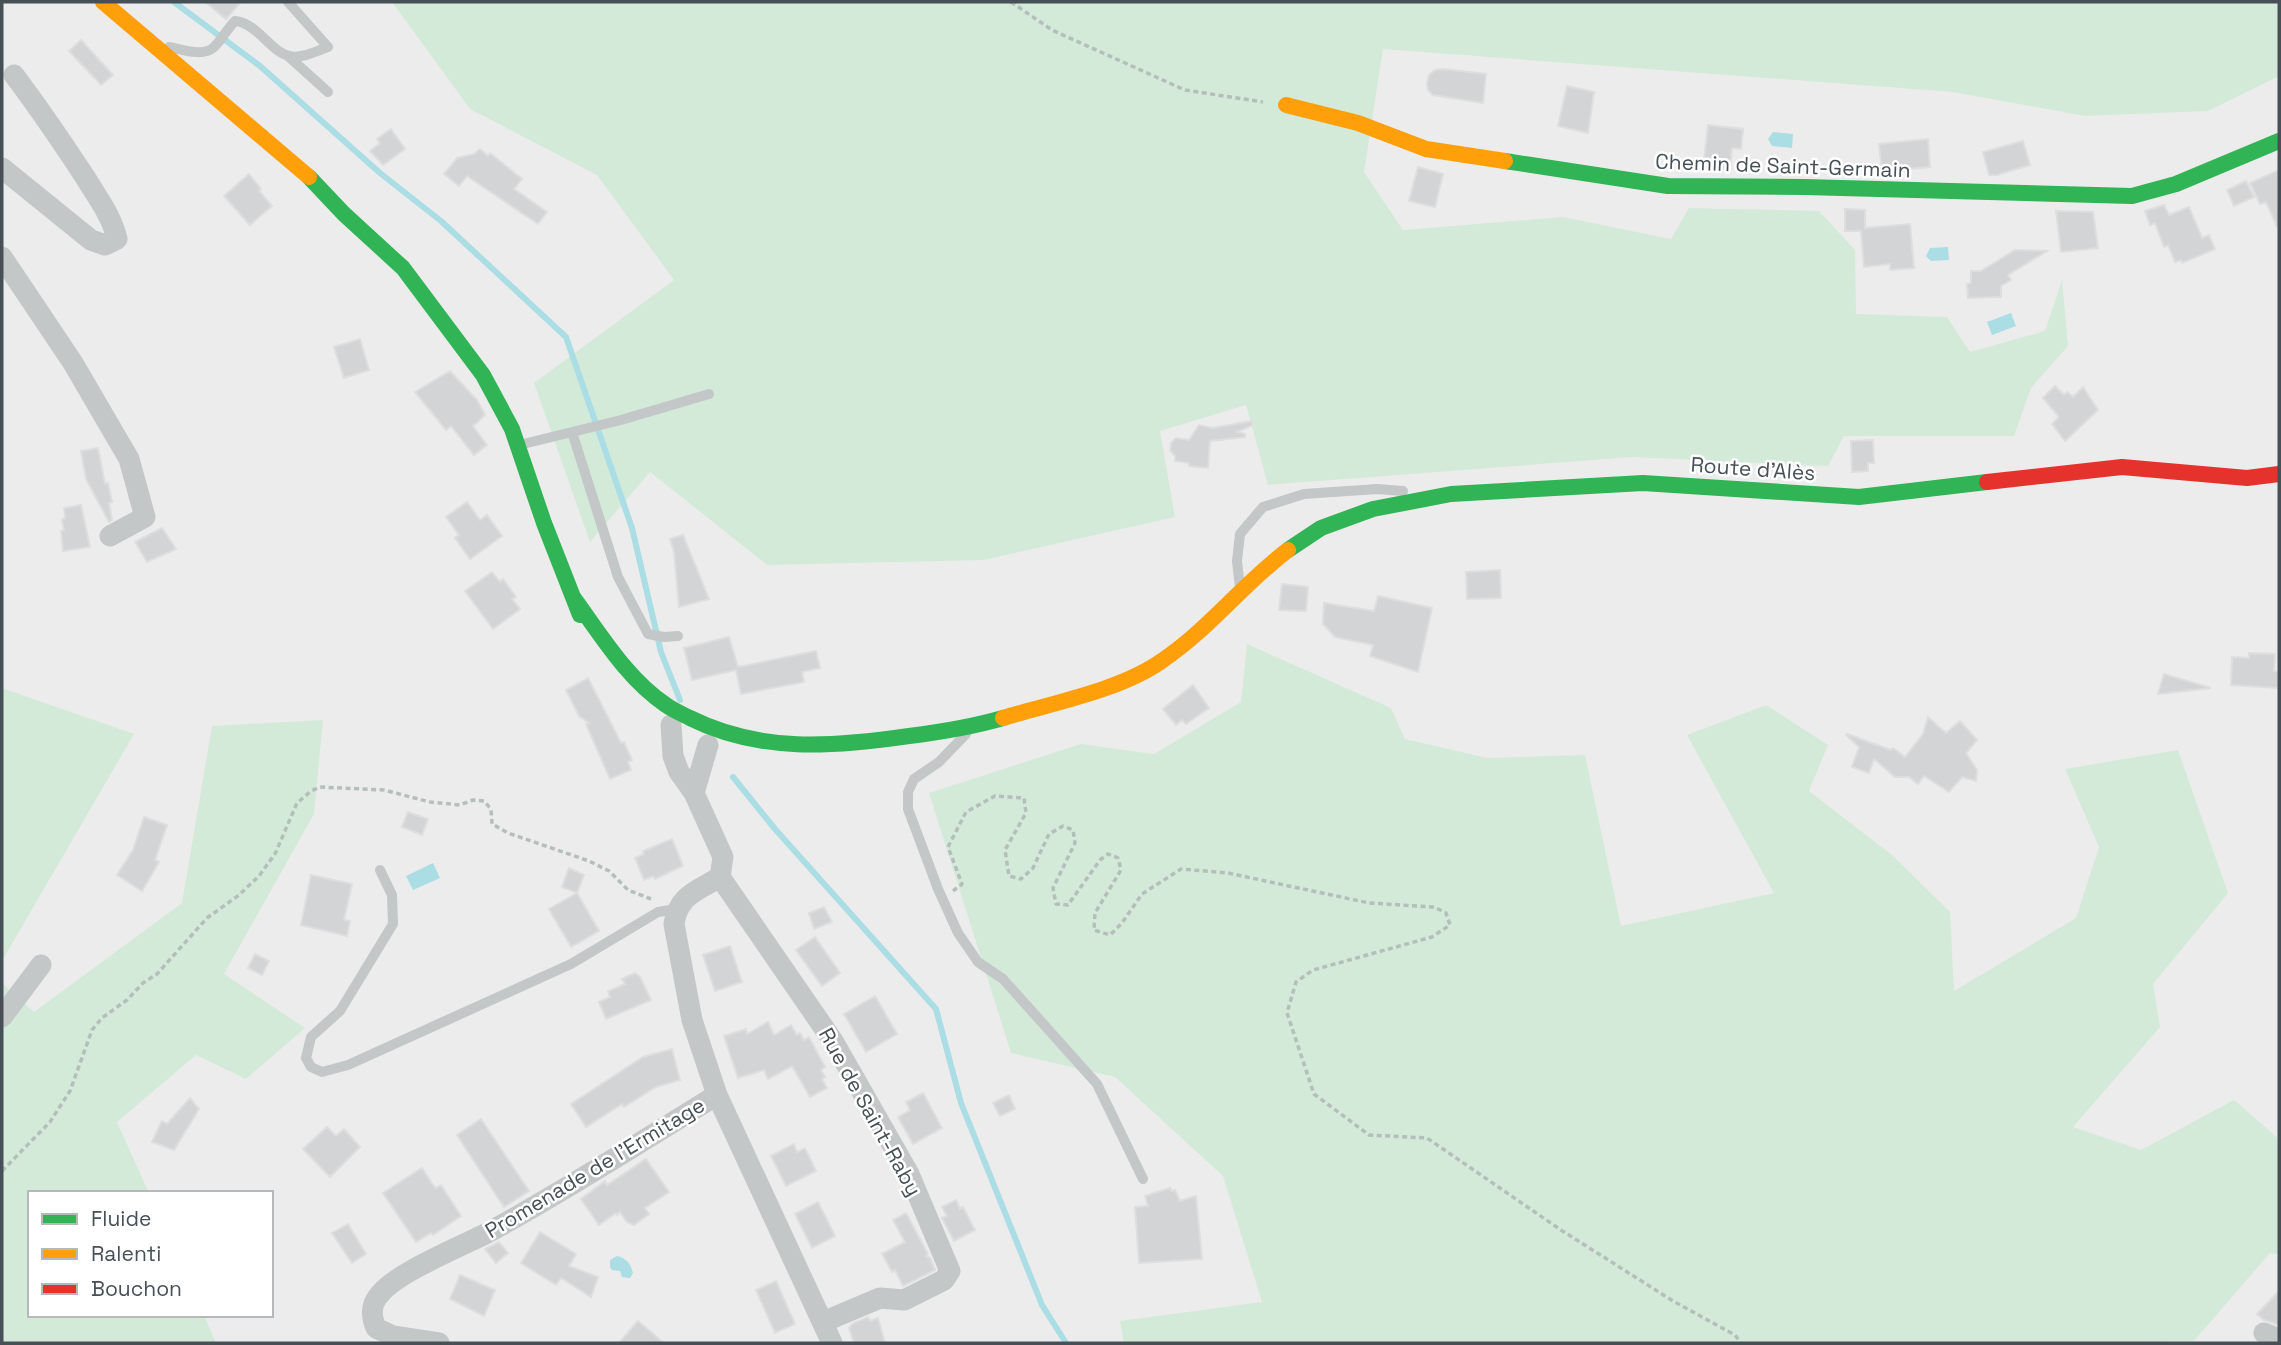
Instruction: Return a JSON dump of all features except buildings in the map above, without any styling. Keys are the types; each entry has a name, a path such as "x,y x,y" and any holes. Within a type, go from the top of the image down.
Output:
{"main road":[{"path":"103,2 306,174 344,214 403,268 483,375 512,429 544,523 582,619 595,643 632,695 696,739"},
{"name":"Chemin de Saint-Germain","path":"1286,105 1358,123 1426,149 1668,186 2132,195 2176,184 2279,141"},
{"path":"344,214 352,231 378,266"},
{"path":"431,333 492,394"},
{"name":"Route d'Alès","path":"867,742 973,727 1119,683 1161,662 1200,632 1285,552 1321,528 1373,509 1451,494 1643,482 1859,497 2122,467 2247,478 2279,474"},
{"path":"573,597 641,684 667,706 697,721 730,735 772,743 813,745 867,742"},
{"path":"770,757 842,752 867,742"}],"street":[{"path":"2,168 91,240 105,244 117,239 114,224 90,185 51,124 14,75"},
{"path":"2,257 73,363 129,459 145,517 110,536"},
{"path":"676,909 684,898 720,877 723,857 694,793 679,772 673,756 696,739"},
{"path":"694,793 696,739"},
{"name":"Rue de Saint-Raby","path":"720,877 833,1041 909,1174 950,1271 944,1280 904,1300 880,1298 823,1322"},
{"name":"Promenade de l'Ermitage","path":"439,1343 393,1336 376,1328 371,1317 373,1306 380,1294 397,1279 492,1231 717,1095 692,1020 674,924 676,909"},
{"path":"2,1017 41,965"},
{"path":"717,1095 832,1343"}],"lane":[{"path":"288,2 328,47 302,56 288,56"},
{"path":"149,43 192,52 206,52 214,48 234,21 244,22 328,92"},
{"path":"517,446 709,394"},
{"path":"575,431 618,577 648,634 678,636"},
{"path":"1244,590 1237,561 1240,534 1263,507 1304,494 1377,489 1451,494"},
{"path":"973,727 939,762 914,779 908,792 908,809 958,933 978,962 1003,979 1097,1084 1143,1179"},
{"path":"380,870 392,895 393,924 340,1011 311,1037 306,1058 311,1067 321,1072 348,1065 571,964 658,912 676,909"}],"path":[{"path":"1010,2 1052,30 1185,90 1286,105"},
{"path":"2,1171 50,1122 71,1091 92,1030 102,1018 157,974 207,918 260,876 275,854 297,803 320,787 384,790 430,802 460,805 473,800 484,801 491,808 492,824 508,833 589,861 609,871 628,890 676,909"},
{"path":"942,898 962,884 948,847 966,813 995,796 1024,798 1026,813 1005,850 1009,876 1021,880 1033,868 1049,834 1063,825 1073,830 1075,843 1053,888 1056,904 1068,905 1100,860 1108,854 1118,858 1121,870 1096,914 1094,930 1110,935 1142,894 1181,869 1228,873 1369,903 1434,906 1446,913 1450,925 1432,937 1313,970 1296,982 1287,1013 1314,1094 1369,1135 1427,1138 1561,1230 1673,1301 1735,1335 1741,1343"}],"green space":[{"path":"392,2 2279,2 2279,76 2208,111 2085,116 1953,92 1383,49 1364,172 1403,230 1563,217 1671,239 1689,208 1819,211 1855,250 1856,314 1947,317 1970,352 2045,331 2062,280 2068,346 2031,388 2014,436 1844,436 1828,466 1632,457 1268,485 1246,405 1160,431 1175,517 984,560 767,565 650,472 590,542 534,383 674,280 597,175 470,109"},
{"path":"1247,644 1391,708 1405,739 1487,758 1585,755 1621,926 1774,893 1687,735 1766,705 1828,745 1809,791 1892,855 1950,912 1954,991 2076,918 2099,847 2065,769 2178,750 2228,893 2153,984 2160,1027 2073,1127 2141,1150 2234,1100 2279,1139 2279,1255 2270,1253 2194,1341 1124,1343 1120,1321 1262,1302 1223,1176 1115,1077 1011,1053 929,793 1081,744 1154,754 1241,702"},
{"path":"2,688 134,734 2,961"},
{"path":"323,720 314,814 224,974 305,1028 246,1079 196,1055 117,1122 148,1191 28,1191 28,1317 205,1317 216,1343 2,1343 2,983 34,1012 182,903 212,726"}],"water":[{"path":"1773,132 1793,134 1792,148 1772,146 1768,139"},
{"path":"1948,247 1949,260 1931,261 1926,256 1930,248"},
{"path":"2011,313 2016,326 1992,335 1987,322"},
{"path":"433,863 440,878 413,890 406,876"},
{"path":"617,1256 629,1264 633,1273 630,1278 622,1277 620,1271 610,1267 610,1260"}],"waterway":[{"path":"174,2 260,66 380,173 441,221 566,337 632,528 661,652 680,700"},
{"path":"733,777 775,829 936,1009 961,1103 1042,1305 1066,1343"}],"traffic: fast":[{"path":"1505,161 1668,186 2132,196 2176,184 2279,141"},
{"path":"309,177 344,214 403,268 483,375 512,429 544,523 580,615"},
{"path":"1288,550 1321,528 1373,509 1451,494 1643,483 1859,497 1987,482"},
{"path":"573,597 615,655 652,694 690,718 743,737 797,744 853,743 945,731 1003,718"}],"traffic: slow":[{"path":"103,2 309,177"},
{"path":"1286,105 1358,123 1426,149 1505,161"},
{"path":"1003,718 1107,688 1128,680 1163,660 1196,634 1288,550"}],"traffic: jam":[{"path":"1987,482 2122,467 2247,478 2279,474"}]}
